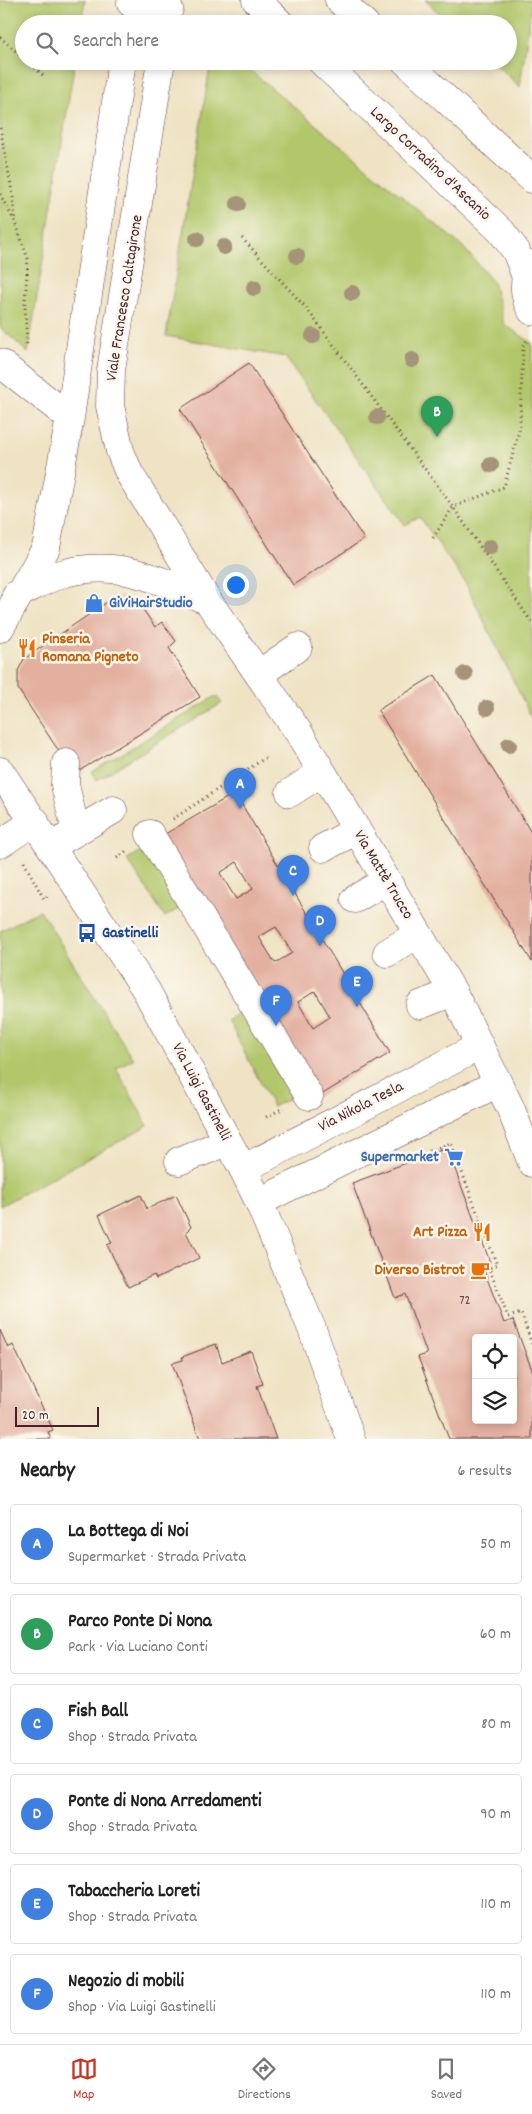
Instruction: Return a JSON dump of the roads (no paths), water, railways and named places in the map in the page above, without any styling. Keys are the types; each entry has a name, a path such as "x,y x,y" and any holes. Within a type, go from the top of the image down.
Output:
{"street":[{"path":"256,0 272,15"},
{"path":"339,0 355,15"},
{"path":"130,9 169,11"},
{"path":"0,628 9,598 46,548 70,418 121,70"},
{"name":"Viale Francesco Caltagirone","path":"161,70 111,370 110,406 120,451 129,473 208,601"},
{"name":"Largo Corradino d'Ascanio","path":"331,70 501,231 529,271 526,294 532,324"},
{"path":"415,70 532,179"},
{"path":"0,363 70,418"},
{"path":"9,598 64,573 112,567 161,580 208,601"},
{"name":"Via Mattè Trucco","path":"208,601 299,732 453,992 510,1107 532,1163"},
{"path":"258,674 298,647"},
{"path":"66,763 65,785 76,832"},
{"name":"Via Luigi Gastinelli","path":"0,771 52,846 146,990 243,1169 259,1202 312,1330 351,1439"},
{"path":"290,793 322,772"},
{"path":"52,846 113,810"},
{"path":"0,844 35,821"},
{"path":"324,848 357,830"},
{"path":"150,834 309,1096"},
{"path":"355,900 387,880"},
{"path":"387,953 418,934"},
{"path":"420,1005 453,992"},
{"name":"Via Nikola Tesla","path":"243,1169 480,1046"},
{"path":"259,1202 498,1083"},
{"path":"179,1161 227,1142"}],"place":[{"name":"Parco Ponte Di Nona","path":"437,437"},
{"name":"GiViHairStudio","path":"94,603"},
{"name":"Pinseria Romana Pigneto","path":"27,648"},
{"name":"La Bottega di Noi","path":"240,809"},
{"name":"Fish Ball","path":"293,896"},
{"name":"Gastinelli","path":"87,933"},
{"name":"Ponte di Nona Arredamenti","path":"320,946"},
{"name":"Tabaccheria Loreti","path":"357,1007"},
{"name":"Negozio di mobili","path":"276,1026"},
{"name":"Supermarket","path":"454,1157"},
{"name":"Art Pizza","path":"482,1232"},
{"name":"Diverso Bistrot","path":"480,1270"}]}
